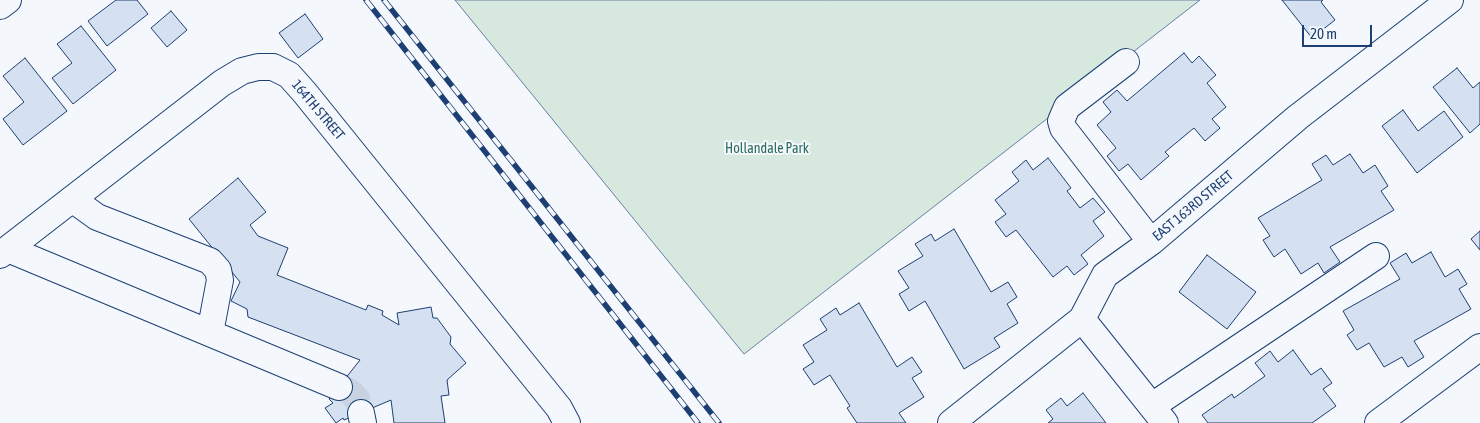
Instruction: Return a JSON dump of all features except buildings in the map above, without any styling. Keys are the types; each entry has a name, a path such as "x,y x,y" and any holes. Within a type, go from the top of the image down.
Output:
{"street":[{"path":"0,6 8,0"},
{"name":"EAST 163RD STREET","path":"951,423 1082,319 1105,275 1151,242 1298,117 1450,0"},
{"path":"1126,62 1067,107 1061,121 1063,128 1151,242"},
{"name":"164TH STREET","path":"4,252 222,83 242,71 258,67 273,67 289,75 305,93 559,408 566,423"},
{"path":"72,199 97,217 210,261 218,270 220,280 210,333"},
{"path":"4,252 210,333 339,387"},
{"path":"1082,319 1158,415 1376,256"},
{"path":"1378,423 1480,347"}],"green space":[{"name":"Hollandale Park","path":"455,0 1200,0 744,354"}],"tunnel":[{"path":"339,387 349,391 357,399 361,413"}],"railway":[{"path":"366,0 698,423"},
{"path":"384,0 719,423"}]}
